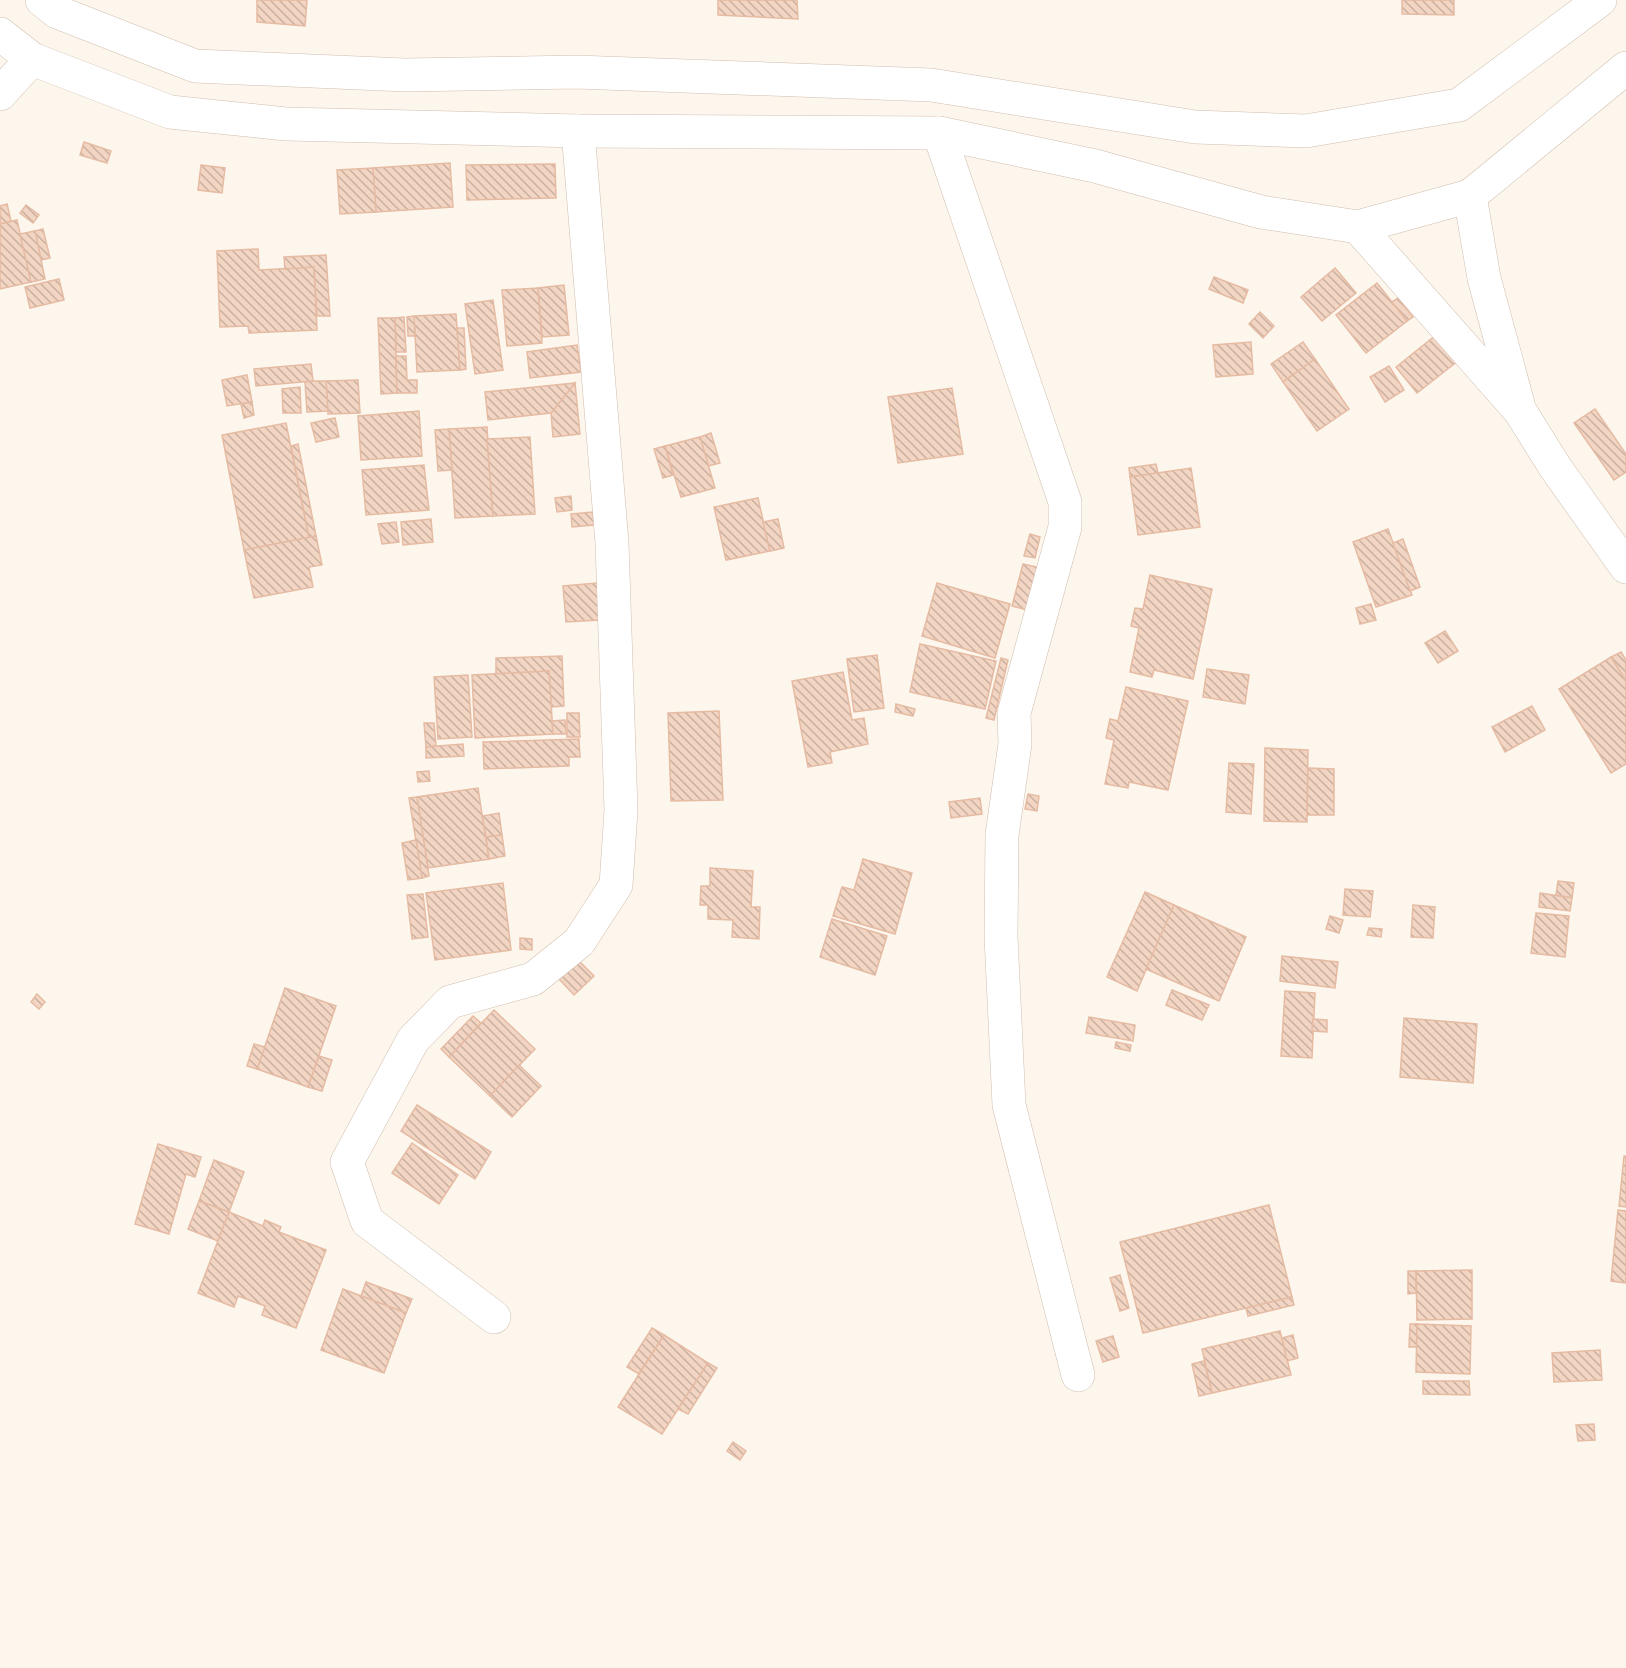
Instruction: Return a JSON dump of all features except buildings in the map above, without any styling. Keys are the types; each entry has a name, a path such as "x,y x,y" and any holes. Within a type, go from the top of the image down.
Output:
{"street":[{"path":"42,0 57,12 195,66 405,75 576,72 932,85 1195,127 1306,131 1459,105 1600,0"},
{"path":"0,34 32,58 170,112 286,123 578,131 939,133 1095,166 1261,212 1358,227 1470,196 1626,68"},
{"path":"0,94 32,58"},
{"path":"494,1317 367,1221 347,1162 413,1040 450,1002 533,979 579,942 616,885 621,810 612,543 578,131"},
{"path":"939,133 1065,502 1065,527 1014,713 1015,744 1002,835 1001,937 1009,1105 1078,1375"},
{"path":"1470,196 1484,278 1520,411"},
{"path":"1358,227 1520,411 1625,564"}]}
